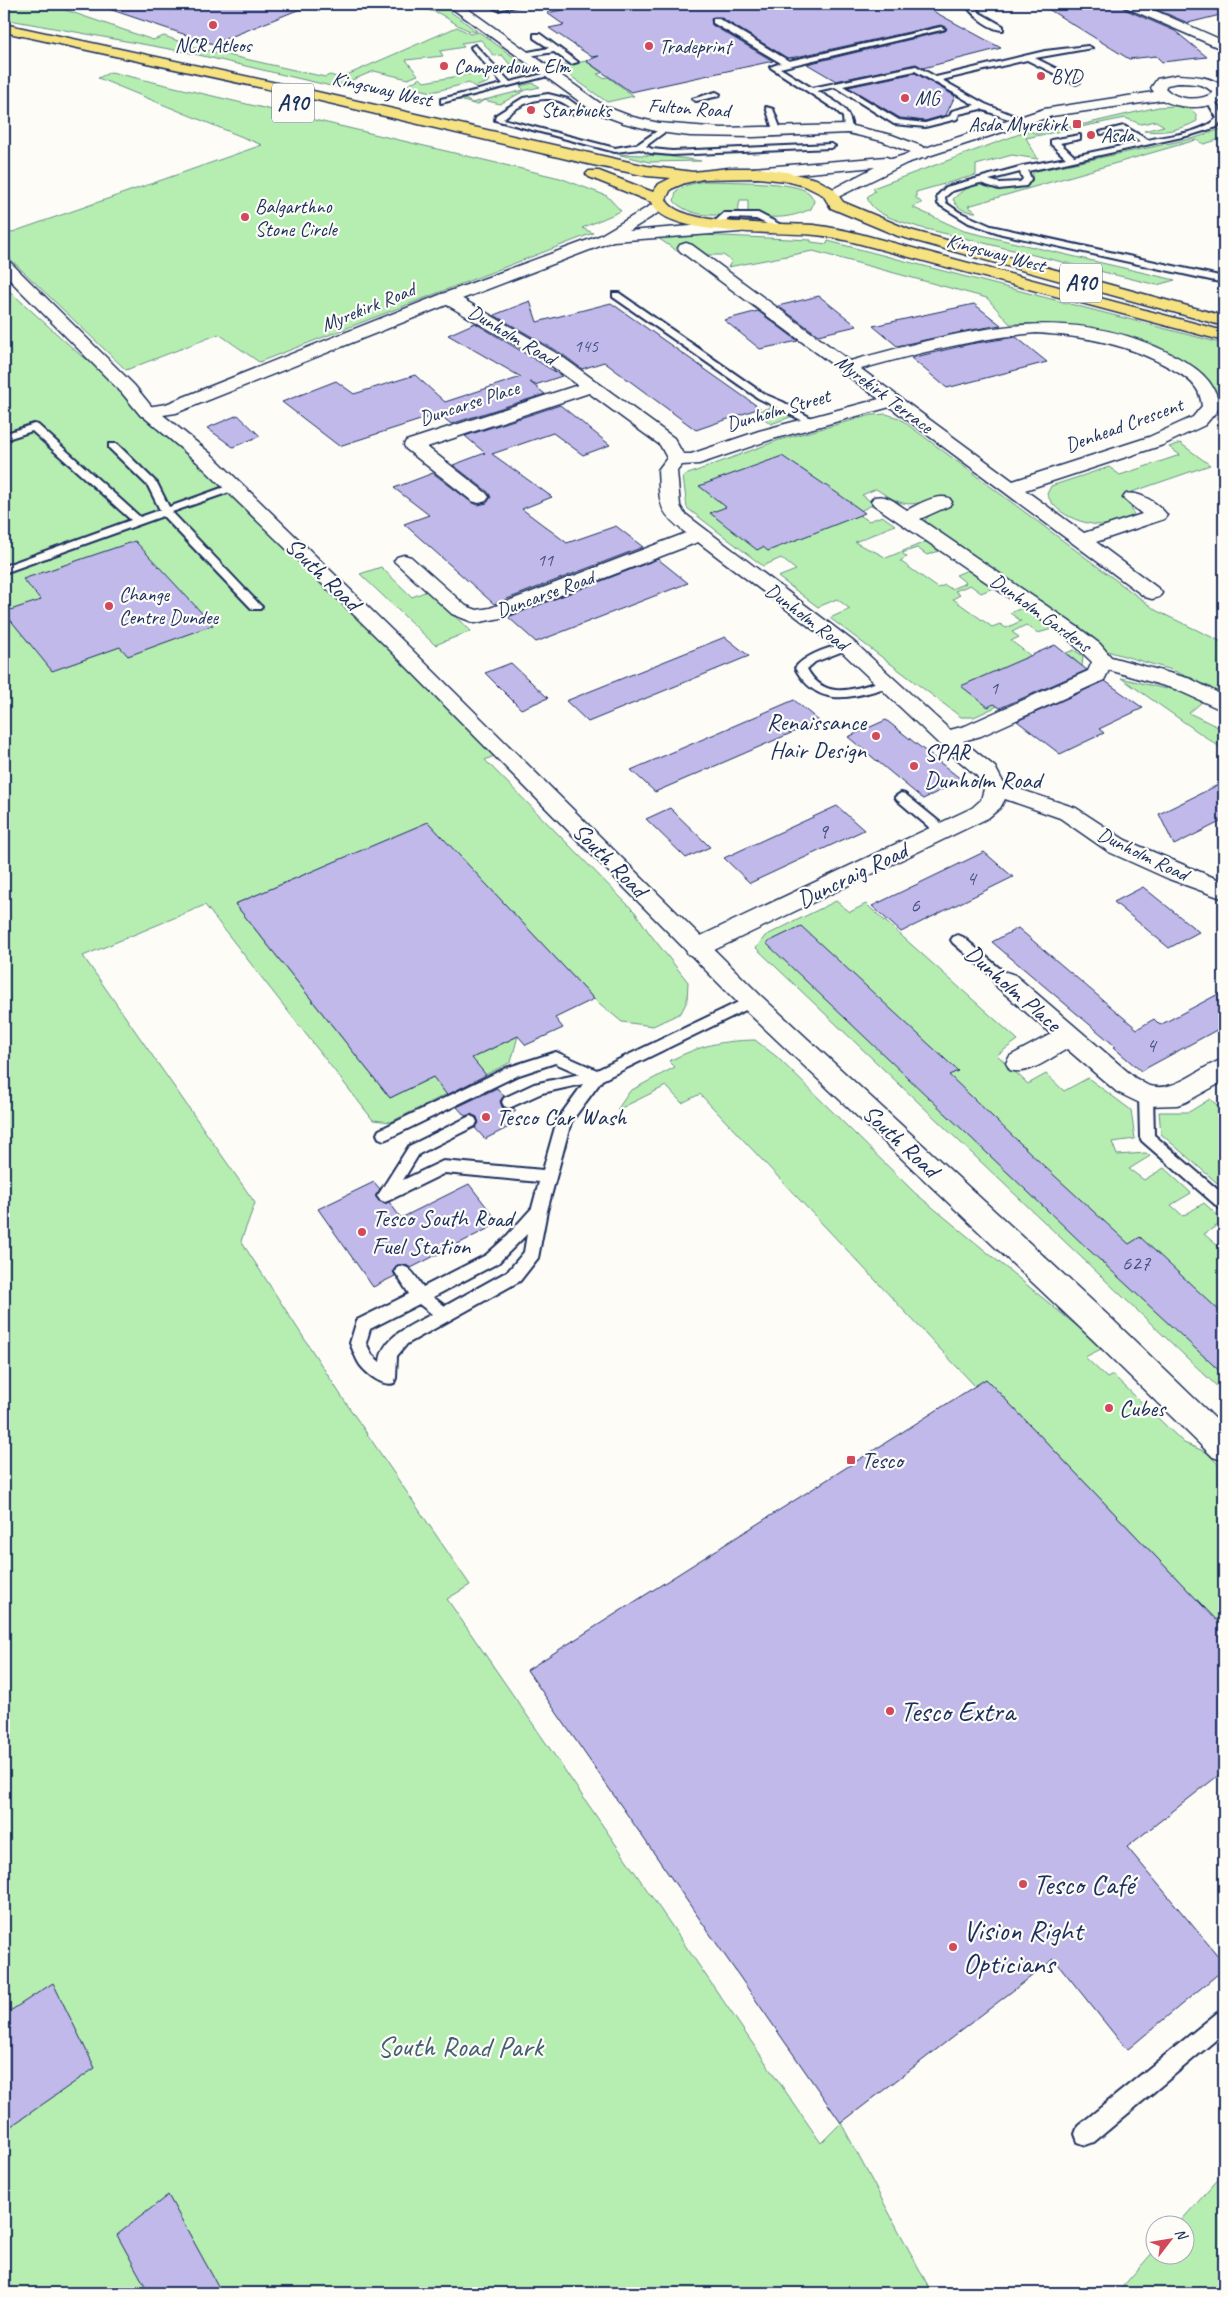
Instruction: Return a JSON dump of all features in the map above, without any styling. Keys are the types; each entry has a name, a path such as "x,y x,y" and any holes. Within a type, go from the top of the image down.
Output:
{"highway":[{"name":"Kingsway West","path":"4,28 296,91 588,159 648,171 692,175 715,172 753,173 804,180 835,200 904,233 1224,321"},
{"name":"Kingsway West","path":"4,42 312,107 580,169 659,202 681,218 716,224 742,217 783,228 854,237 1224,336"},
{"name":"Kingsway West","path":"659,202 666,186 692,175"},
{"name":"Kingsway West","path":"783,228 809,224 821,219 835,200"}],"street":[{"name":"Fulton Road","path":"453,4 600,109 621,119 663,129 706,132 848,129 872,132 896,140 925,154"},
{"path":"1130,4 1224,46"},
{"path":"753,173 902,160 925,154 1019,121 1081,106 1164,95 1191,102 1210,101 1220,95 1220,91 1215,79 1168,80 1159,85 1158,88 1164,95"},
{"path":"835,200 902,160"},
{"name":"Myrekirk Road","path":"604,239 659,202"},
{"name":"Myrekirk Road","path":"147,412 170,409 448,298 604,239 646,233 691,232 742,217"},
{"name":"Myrekirk Terrace","path":"686,248 1152,593"},
{"name":"South Road","path":"4,265 128,389 147,412 204,458 398,647 751,1001 1101,1328 1224,1447"},
{"name":"Dunholm Road","path":"448,298 555,360 667,442 677,459 667,470 670,506 677,517 846,646 946,738 988,772 994,789 1009,792 1068,813 1117,846 1177,873 1224,891"},
{"name":"Denhead Crescent","path":"847,367 976,333 1014,328 1053,327 1093,332 1132,343 1162,356 1189,372 1206,388 1218,407 1198,421 1156,441 1010,488"},
{"name":"Duncarse Place","path":"479,497 413,445 591,387"},
{"name":"Dunholm Street","path":"677,459 692,460 766,435 893,401"},
{"path":"1081,541 1158,515 1133,498"},
{"name":"Dunholm Gardens","path":"881,501 1072,632 1092,649 1103,662 1096,675 973,731 946,738"},
{"path":"905,518 942,502"},
{"name":"Duncarse Road","path":"404,561 460,610 475,617 494,614 700,535"},
{"path":"1103,662 1183,684 1224,704"},
{"name":"Duncraig Road","path":"697,948 980,813 992,802 994,789"},
{"name":"Dunholm Place","path":"1006,981 1126,1085 1146,1096"},
{"name":"Dunholm Place","path":"1020,1063 1069,1036"},
{"path":"1146,1096 1177,1095 1224,1069"}],"lane":[{"path":"498,8 520,4"},
{"path":"973,4 972,8 977,15 1000,28"},
{"path":"716,21 788,64"},
{"path":"848,129 848,118 839,108 774,67 941,29"},
{"path":"537,36 574,62"},
{"path":"475,47 508,85"},
{"path":"936,79 1045,52 1088,48"},
{"path":"526,55 556,49"},
{"path":"1028,57 1076,82"},
{"path":"811,90 916,68 982,106 1019,121"},
{"path":"444,101 552,74"},
{"path":"836,85 897,122 925,125 954,117 955,113 982,106"},
{"path":"696,99 716,94"},
{"path":"574,112 575,107 565,100 539,95 532,96 500,117 499,120 615,150 642,147 672,153 831,146"},
{"path":"1210,101 1221,118 1214,125 1192,133 1023,168 949,189 941,196 942,204 968,219 1009,232 1224,280"},
{"path":"769,109 777,130"},
{"path":"1104,132 1124,128 1146,142"},
{"path":"642,147 663,129"},
{"path":"1071,158 1054,142 1076,137"},
{"path":"980,180 999,186 1023,184 1027,179 1023,168"},
{"path":"616,296 760,396 780,404 813,422"},
{"path":"4,437 34,427 138,521"},
{"path":"113,446 152,485 166,512 256,607"},
{"path":"4,570 234,487"},
{"path":"846,646 811,660 801,668 805,678 821,691 840,695 888,684"},
{"path":"901,797 942,831"},
{"name":"Dunholm Place","path":"958,940 1006,981"},
{"path":"509,1102 539,1088 597,1076 751,1001"},
{"path":"384,1134 511,1072 556,1057 597,1076"},
{"path":"539,1211 510,1244 492,1259 363,1325 358,1343 366,1360 388,1378 389,1354 402,1339 514,1276 532,1254 539,1211 564,1120 597,1076"},
{"path":"1146,1096 1147,1137 1224,1204"},
{"path":"470,1122 414,1150 385,1196 443,1167 549,1177"},
{"path":"403,1272 420,1296 445,1315"},
{"path":"1086,2134 1224,2020"}],"green space":[{"path":"4,4 48,4 153,40 164,36 201,49 325,77 330,75 340,78 457,27 470,34 479,32 533,71 527,75 510,74 505,69 513,68 502,55 494,56 481,40 461,43 464,47 440,51 443,56 406,60 418,75 408,79 374,71 335,87 186,52 4,19"},
{"path":"427,4 440,4 477,31 463,28 438,13 418,8"},
{"path":"586,61 602,73 597,74 603,78 608,77 634,96 607,102 558,67"},
{"path":"111,72 560,178 607,196 621,211 582,228 593,233 259,362 219,334 126,370 4,253 4,235 262,145 98,78"},
{"path":"483,72 490,79 489,82 475,87 469,83 432,92 406,86 420,78 424,82"},
{"path":"533,83 540,87 526,90 500,104 484,100 524,90 520,86"},
{"path":"465,99 472,103 484,100 477,105 460,100"},
{"path":"1176,106 1190,109 1196,114 1197,121 1178,129 1151,132 1144,131 1164,126 1156,121 1141,124 1125,118 1026,138 1038,159 1012,155 976,165 976,175 916,192 916,198 922,203 912,207 964,231 1175,280 1157,285 918,227 881,213 875,209 867,197 875,191 873,188 1025,132 1031,131 1036,134 1043,132 1039,130 1085,124 1158,107"},
{"path":"1224,128 1224,138 1204,144 1196,140 968,206 976,212 962,209 953,199 975,185 985,184 1005,189 1020,188 1032,181 1032,174 1036,171 1195,138"},
{"path":"617,154 666,156 701,161 649,162"},
{"path":"704,181 791,186 803,189 810,194 814,201 811,209 803,212 788,216 771,217 748,211 748,200 740,200 738,211 722,215 696,213 680,206 674,201 676,191 687,185"},
{"path":"679,234 811,240 811,242 827,244 828,241 1224,344 1224,399 1196,368 1175,355 1130,337 1107,331 1059,324 1010,324 987,298 813,251 728,267 732,261 723,255 705,255 692,247 677,251 655,236"},
{"name":"South Road Park","path":"4,286 78,353 128,389 503,752 485,760 635,912 688,982 687,1001 681,1013 653,1026 622,1022 594,999 428,823 235,904 390,1098 518,1036 511,1062 391,1122 373,1120 205,905 83,956 255,1203 241,1241 344,1400 470,1585 447,1599 821,2143 841,2123 932,2293 4,2293"},
{"path":"777,405 796,415 771,424 756,412"},
{"path":"886,414 899,418 1157,611 1224,643 1224,698 1211,691 1210,687 1172,670 1107,651 929,527 925,520 930,515 951,506 938,497 912,504 899,502 876,489 862,495 874,504 856,513 869,521 882,516 895,525 855,542 886,558 925,542 932,542 939,547 939,551 927,555 917,548 902,553 907,557 900,561 938,588 945,585 951,589 966,583 956,575 968,570 993,588 981,593 970,585 955,591 960,595 953,599 992,627 1000,624 1006,628 1021,621 1010,613 1022,608 1052,629 1038,633 1026,625 1012,632 1019,637 1011,641 1042,663 1057,667 1077,662 1066,653 1074,650 1083,656 1082,667 974,717 961,717 830,618 850,609 837,599 818,607 778,577 796,570 781,558 763,566 687,508 683,476 779,440 872,415"},
{"path":"1180,443 1210,465 1126,494 1135,518 1124,523 1104,525 1074,519 1058,509 1051,502 1047,494 1051,486 1109,467 1120,475 1180,455 1169,447"},
{"path":"381,567 412,597 427,591 471,631 435,645 360,574"},
{"path":"1121,678 1166,689 1168,685 1202,702 1189,713 1224,730 1224,750"},
{"path":"836,901 850,912 866,904 1018,1040 997,1055 1028,1084 1046,1074 1064,1091 1088,1078 1131,1110 1135,1139 1112,1142 1117,1155 1146,1153 1150,1156 1129,1169 1144,1180 1164,1168 1191,1193 1171,1205 1183,1216 1204,1203 1224,1221 1204,1234 1219,1247 1224,1243 1224,1393 756,948 765,936"},
{"path":"755,1040 777,1057 915,1193 1078,1327 1101,1349 1085,1357 1107,1378 1113,1375 1184,1443 1206,1452 1224,1470 1224,1628 986,1379 975,1386 700,1094 682,1103 666,1086 617,1110 630,1091 675,1067 669,1061 691,1051 711,1045 731,1041"},
{"path":"1210,1099 1224,1111 1224,1189 1161,1134 1159,1112 1189,1112"},
{"path":"1224,2173 1224,2293 1117,2293 1146,2260 1146,2264 1196,2264 1196,2214 1187,2214"}],"building":[{"name":"NCR Atleos","path":"107,4 310,5 213,44 106,8"},
{"path":"591,4 920,4 1001,48 923,68 916,64 836,81 807,64 945,31 947,28 941,25 787,58 720,17 713,17 711,19 712,25 773,61 631,92 586,61 599,56 592,57 549,28 564,25 547,13"},
{"path":"1040,4 1121,4 1124,9 1175,31 1207,57 1162,62 1156,56 1129,59"},
{"path":"1144,4 1224,4 1224,14 1188,23"},
{"name":"MG","path":"915,73 955,96 946,115 925,121 900,118 848,87"},
{"path":"819,296 857,326 818,335 778,306"},
{"path":"530,301 537,322 611,303 760,408 696,430 604,362 582,369 562,354 494,315"},
{"path":"974,304 1001,325 897,346 873,326"},
{"path":"758,311 798,341 760,349 724,320"},
{"path":"475,323 562,376 535,385 530,382 545,394 451,424 439,414 339,446 282,402 336,381 354,394 415,375 445,402 521,377 448,335"},
{"path":"1016,337 1047,362 947,388 911,358 970,344"},
{"path":"560,405 610,445 583,455 553,433 492,454 552,497 522,509 567,543 616,526 643,547 494,604 404,524 429,515 394,488 433,473 471,502 478,505 487,503 491,497 488,492 453,465 485,453 465,436"},
{"path":"238,415 260,436 233,447 207,428"},
{"path":"782,456 865,513 768,551 763,547 757,550 710,513 726,507 699,486"},
{"name":"Change Centre Dundee","path":"135,541 213,625 128,656 120,647 52,671 4,612 41,600 23,579"},
{"path":"658,559 688,583 536,642 508,617"},
{"path":"725,637 749,656 588,722 566,701"},
{"path":"1055,645 1087,670 1000,708 994,704 988,707 961,686"},
{"path":"511,663 548,698 521,709 485,673"},
{"path":"1105,681 1143,708 1099,729 1104,733 1060,754 1017,721"},
{"path":"794,700 819,721 655,792 631,770"},
{"name":"SPAR Dunholm Road","path":"886,720 962,780 923,799 848,737"},
{"path":"1224,782 1224,820 1174,845 1159,814"},
{"path":"837,806 864,830 750,883 724,858"},
{"path":"670,808 710,847 686,858 646,819"},
{"path":"428,822 594,999 555,1018 563,1028 526,1045 518,1036 472,1058 486,1075 447,1095 433,1077 390,1098 235,904"},
{"path":"984,852 1013,877 901,932 872,906"},
{"path":"1143,887 1199,932 1169,948 1114,902"},
{"path":"801,926 958,1071 949,1075 1044,1166 1129,1244 1140,1237 1224,1315 1224,1375 1088,1249 766,943"},
{"path":"1018,928 1137,1029 1154,1019 1160,1025 1224,991 1224,1026 1141,1071 1113,1047 1115,1046 992,942"},
{"name":"Tesco Car Wash","path":"497,1088 504,1096 500,1101 502,1107 508,1110 514,1108 516,1111 502,1119 509,1127 485,1139 475,1128 479,1123 477,1117 471,1114 465,1116 457,1107"},
{"path":"374,1182 380,1189 376,1197 384,1204 389,1202 401,1218 469,1184 499,1223 411,1268 406,1265 397,1265 393,1271 395,1276 373,1287 318,1209"},
{"name":"Tesco Extra","path":"986,1379 1224,1628 1224,1771 1127,1847 1224,1963 1224,1969 1127,2050 1054,1959 841,2123 527,1670"},
{"path":"53,1983 95,2068 4,2131 4,2015"},
{"path":"168,2195 222,2293 149,2293 117,2235"}],"place":[{"name":"NCR Atleos","path":"213,25"},
{"name":"Tradeprint","path":"649,46"},
{"name":"Camperdown Elm","path":"444,66"},
{"name":"BYD","path":"1041,76"},
{"name":"MG","path":"905,98"},
{"name":"Starbucks","path":"531,110"},
{"name":"Asda Myrekirk","path":"1077,124"},
{"name":"Asda","path":"1091,135"},
{"name":"Balgarthno Stone Circle","path":"245,217"},
{"name":"Change Centre Dundee","path":"109,606"},
{"name":"Renaissance Hair Design","path":"876,736"},
{"name":"SPAR Dunholm Road","path":"914,766"},
{"name":"Tesco Car Wash","path":"486,1117"},
{"name":"Tesco South Road Fuel Station","path":"362,1232"},
{"name":"Cubes","path":"1109,1408"},
{"name":"Tesco","path":"851,1460"},
{"name":"Tesco Extra","path":"890,1711"},
{"name":"Tesco Café","path":"1023,1884"},
{"name":"Vision Right Opticians","path":"953,1947"}]}
